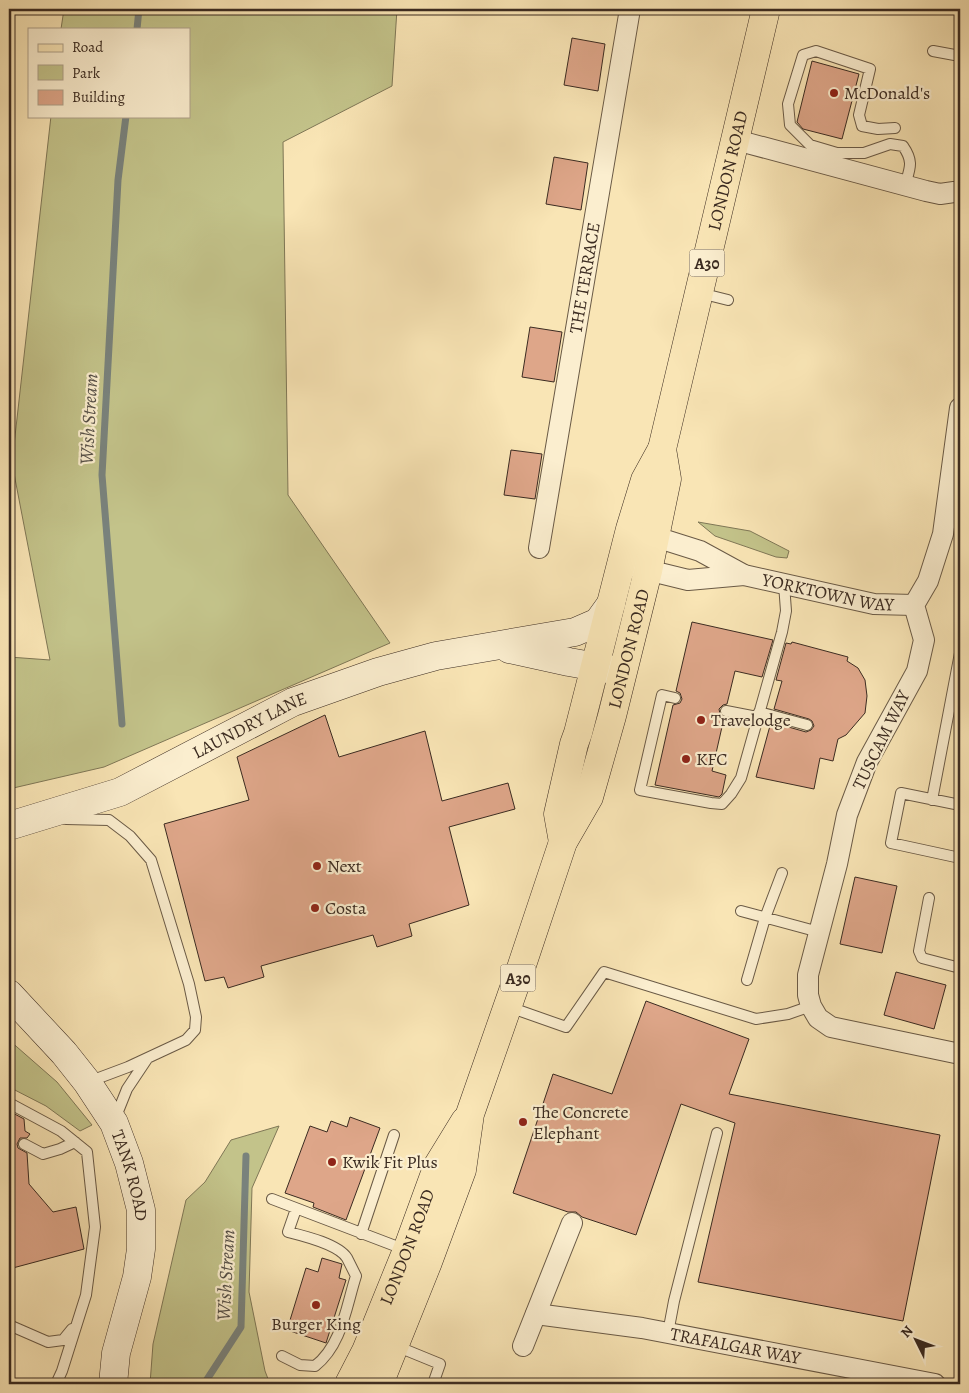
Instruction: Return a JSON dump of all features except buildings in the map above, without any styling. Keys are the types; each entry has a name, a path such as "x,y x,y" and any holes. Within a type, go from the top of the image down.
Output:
{"main road":[{"name":"LONDON ROAD","path":"562,842 558,814 621,564 642,533 667,479 662,449 766,9"},
{"name":"LONDON ROAD","path":"379,1384 405,1350 462,1170 470,1114 562,842 589,797 612,716 648,570 642,533"},
{"name":"LONDON ROAD","path":"349,1384 366,1352 438,1164 470,1114"}],"street":[{"name":"THE TERRACE","path":"540,548 630,9"},
{"path":"736,140 940,194 957,188"},
{"path":"914,605 928,581 943,534 960,408"},
{"name":"YORKTOWN WAY","path":"642,533 700,550 744,575 874,604 914,605"},
{"name":"YORKTOWN WAY","path":"621,564 688,580 744,575"},
{"name":"LAUNDRY LANE","path":"9,826 120,792 293,702 378,672 436,656 575,632 598,622 611,604"},
{"name":"TUSCAM WAY","path":"811,1006 808,995 808,975 837,864 847,815 867,762 916,671 924,640 914,605"},
{"name":"LAUNDRY LANE","path":"498,646 622,671"},
{"name":"TANK ROAD","path":"9,994 64,1053 87,1082 114,1123 130,1163 141,1210 140,1249 137,1277 116,1353 113,1384"},
{"name":"TANK ROAD","path":"9,1002 37,1025"},
{"path":"811,1006 818,1018 831,1026 960,1054"},
{"path":"524,1346 572,1223"},
{"name":"TRAFALGAR WAY","path":"536,1314 642,1328 934,1384"},
{"name":"TANK ROAD","path":"98,1384 116,1353"}],"lane":[{"path":"933,51 960,56"},
{"path":"895,128 878,129 862,126 859,114 870,69 816,52 803,55 788,104 790,125 810,145 837,153 864,153 890,144 903,146 910,156 910,170 905,185"},
{"path":"700,292 728,300"},
{"path":"675,698 662,695 640,790 722,804 732,794 741,778 782,632 786,611 784,584"},
{"path":"932,800 960,653"},
{"path":"726,711 758,714 807,725"},
{"path":"960,806 902,794 891,843 960,858"},
{"path":"36,819 108,820 130,836 151,860 189,984 196,1016 195,1030 186,1040 87,1082"},
{"path":"747,980 782,873"},
{"path":"929,898 919,951 922,958 960,968"},
{"path":"741,911 819,932"},
{"path":"508,1006 566,1027 604,972 756,1019 788,1014 811,1006"},
{"path":"114,1123 127,1089 147,1058"},
{"path":"9,1103 61,1131 86,1152 96,1227 86,1295 62,1371 56,1384"},
{"path":"668,1333 674,1302 717,1133"},
{"path":"361,1234 394,1135"},
{"path":"24,1144 43,1154 75,1142"},
{"path":"272,1199 406,1250"},
{"path":"282,1356 300,1365 315,1366 324,1359 331,1351 344,1318 356,1276 340,1250 288,1232 296,1209"},
{"path":"9,1325 48,1342 63,1340 77,1322"},
{"path":"405,1350 440,1364 433,1384"}],"green space":[{"path":"64,9 397,9 392,86 283,142 288,495 390,643 104,767 9,789 9,657 50,660 12,463 51,118 190,118 190,28 61,28"},
{"path":"698,522 750,531 789,551 787,558 776,557 715,536"},
{"path":"9,1040 57,1082 92,1125 80,1131 46,1106 9,1087"},
{"path":"279,1126 252,1188 249,1292 265,1371 270,1384 150,1384 153,1344 186,1200 205,1182 231,1140"}],"waterway":[{"name":"Wish Stream","path":"137,28 139,9"},
{"name":"Wish Stream","path":"122,724 102,475 118,180 126,118"},
{"name":"Wish Stream","path":"204,1384 241,1327 246,1156"}],"place":[{"name":"McDonald's","path":"834,93"},
{"name":"Travelodge","path":"701,720"},
{"name":"KFC","path":"686,759"},
{"name":"Next","path":"317,866"},
{"name":"Costa","path":"315,908"},
{"name":"The Concrete Elephant","path":"523,1122"},
{"name":"Kwik Fit Plus","path":"332,1162"},
{"name":"Burger King","path":"316,1305"}]}
